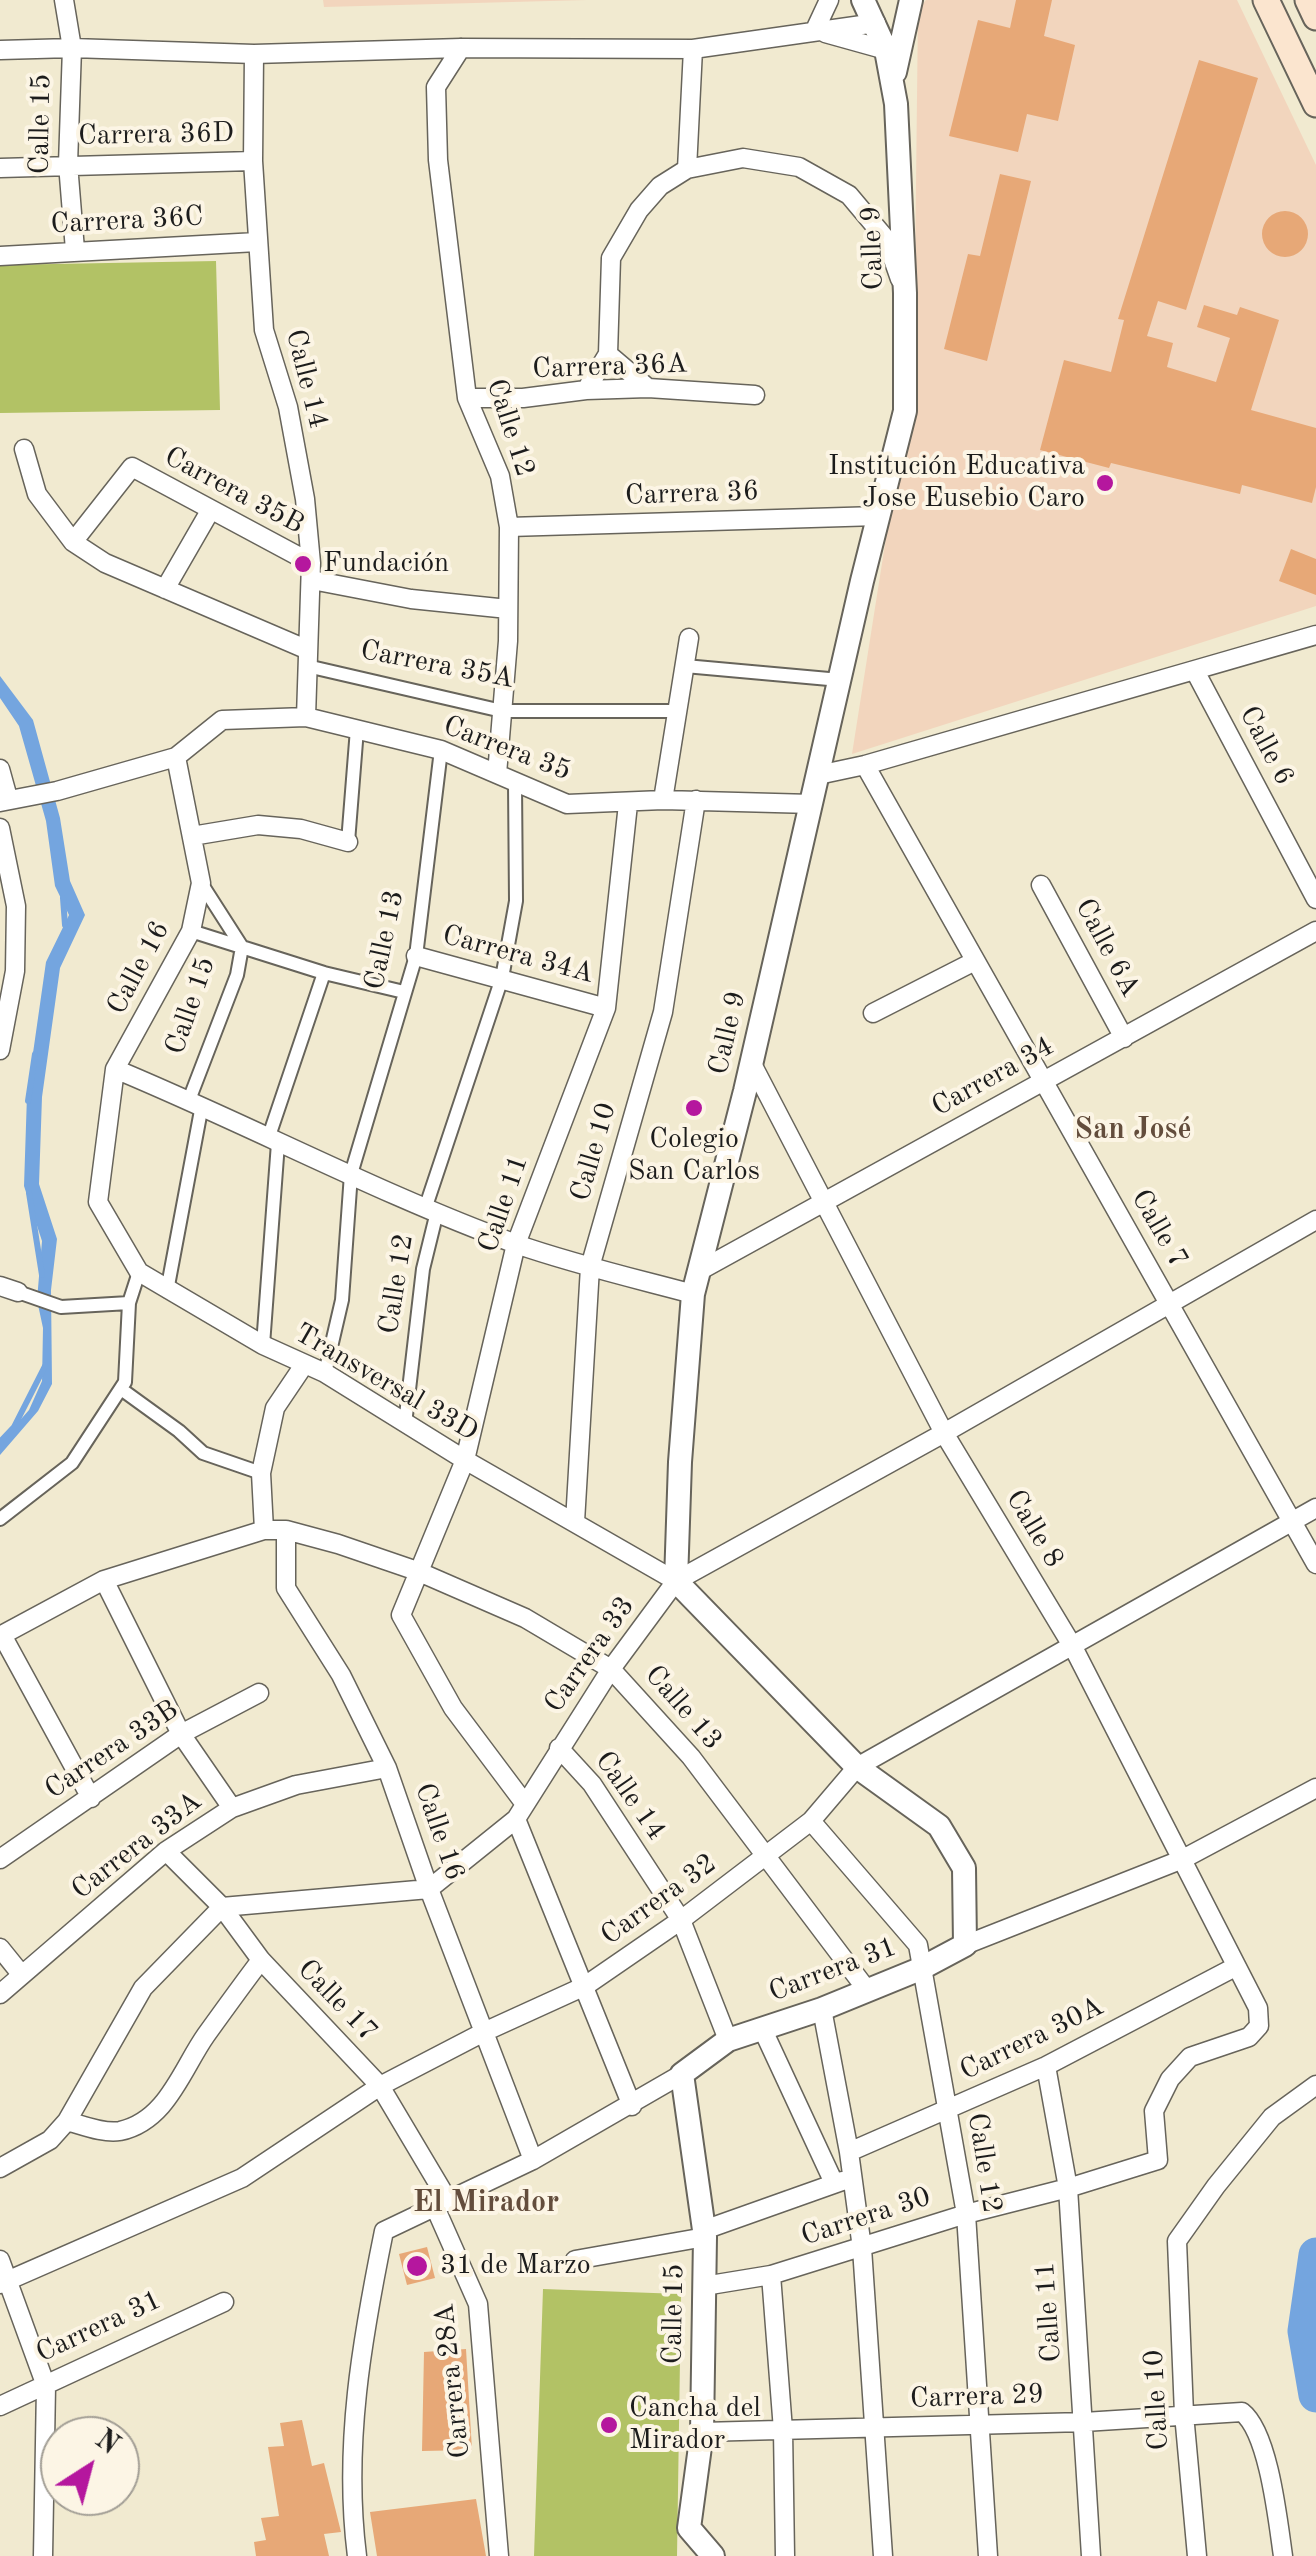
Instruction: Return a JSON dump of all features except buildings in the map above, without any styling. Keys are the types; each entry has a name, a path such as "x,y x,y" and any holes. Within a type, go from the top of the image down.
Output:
{"main road":[{"path":"1266,0 1316,104"},
{"path":"1308,0 1316,17"}],"street":[{"name":"Calle 15","path":"64,0 72,48 68,164 75,250"},
{"path":"814,30 829,0"},
{"name":"Calle 9","path":"676,1581 695,1283 752,1064 904,411 905,293 893,80 876,24 862,0"},
{"path":"0,50 72,48 254,54 461,48 693,49 876,24 897,0"},
{"path":"893,80 911,0"},
{"path":"814,30 886,50"},
{"name":"Calle 12","path":"461,48 436,88 438,160 467,398 500,476 509,526 508,609 497,774"},
{"path":"687,169 693,49"},
{"name":"Calle 14","path":"254,54 253,161 264,330 288,408 305,499 311,572 306,716"},
{"path":"586,390 608,354 612,258 639,210 660,186 687,169 743,158 799,167 816,176 849,195 886,239 905,293"},
{"name":"Carrera 36D","path":"0,168 253,161"},
{"name":"Carrera 36C","path":"0,256 257,242"},
{"path":"608,354 648,388"},
{"name":"Carrera 36A","path":"467,398 523,398 648,388 755,395"},
{"name":"Carrera 35A","path":"24,449 37,494 73,542 104,564 307,658 502,710 678,710"},
{"name":"Carrera 35B","path":"73,542 132,467 311,572 411,599 508,609"},
{"path":"165,590 210,511"},
{"name":"Carrera 36","path":"509,526 878,516"},
{"path":"818,776 1316,635"},
{"path":"663,800 689,638"},
{"path":"685,666 840,680"},
{"name":"Calle 6","path":"1195,671 1316,899"},
{"path":"0,769 4,800 57,791 176,757 222,720 306,716"},
{"name":"Carrera 35","path":"306,716 442,750 567,804 663,800 812,804"},
{"path":"192,836 258,825 300,829 348,842 356,729"},
{"name":"Calle 13","path":"324,1373 342,1300 351,1174 416,956 442,750"},
{"name":"Calle 16","path":"98,1202 115,1069 192,931 201,883 176,757"},
{"name":"Calle 7","path":"865,765 1316,1564"},
{"name":"Calle 12","path":"405,1424 431,1209 502,978 516,901 515,784"},
{"name":"Calle 10","path":"575,1522 590,1267 663,1012 696,800"},
{"name":"Calle 11","path":"520,1812 401,1615 464,1460 516,1244 606,1008 628,804"},
{"path":"0,828 16,906 0,1050"},
{"name":"Calle 15","path":"167,1291 196,1102 238,975 242,948 201,883"},
{"name":"Calle 6A","path":"1041,885 1124,1038"},
{"path":"192,931 324,973 404,992"},
{"name":"Carrera 34","path":"695,1283 824,1202 1316,931"},
{"name":"Carrera 34A","path":"416,956 606,1008"},
{"path":"873,1013 975,960"},
{"path":"262,1345 273,1141 324,973"},
{"name":"Calle 8","path":"752,1064 944,1433 1073,1647 1258,2008 1260,2026 1249,2037 1190,2057 1170,2079 1154,2111 1158,2160"},
{"path":"115,1069 516,1244 590,1267 695,1283"},
{"name":"Transversal 33D","path":"98,1202 139,1272 167,1291 262,1345 324,1373 464,1460 676,1581"},
{"name":"Carrera 33","path":"429,1889 520,1812 611,1669 676,1581 1316,1220"},
{"path":"0,1519 72,1463 125,1382 129,1304 139,1272"},
{"path":"9,1289 61,1307 129,1304"},
{"path":"264,1530 261,1474 275,1408 304,1365"},
{"path":"120,1389 180,1431 203,1453 261,1474"},
{"name":"Carrera 32","path":"5,2282 242,2178 380,2086 585,1986 681,1920 810,1821 857,1767 1316,1508"},
{"name":"Calle 13","path":"1,1634 104,1580 264,1530 286,1530 417,1571 525,1618 611,1669 691,1758 867,1990"},
{"name":"Calle 16","path":"286,1530 286,1588 341,1674 387,1768 533,2160"},
{"path":"104,1580 182,1734 232,1808"},
{"path":"676,1581 857,1767 939,1826 964,1868 965,1945"},
{"path":"1,1634 91,1798"},
{"name":"Carrera 33B","path":"0,1859 182,1734 258,1693"},
{"name":"Calle 14","path":"559,1748 592,1784 681,1920 728,2040"},
{"name":"Carrera 33A","path":"0,1994 166,1851 232,1808 296,1784 387,1768"},
{"name":"Carrera 31","path":"357,2556 352,2415 384,2231 533,2160 632,2106 728,2040 920,1969 965,1945 1184,1858 1316,1788"},
{"path":"520,1812 632,2106"},
{"name":"Calle 12","path":"810,1821 918,1946 966,2214 988,2556"},
{"name":"Calle 17","path":"166,1851 222,1907 261,1960 380,2086 442,2205"},
{"path":"0,2168 50,2140 67,2121 143,1988 222,1907 429,1889"},
{"path":"0,1948 21,1974"},
{"path":"67,2121 120,2131 149,2116 176,2088 202,2040 261,1960"},
{"name":"Carrera 30A","path":"849,2152 1046,2066 1235,1967"},
{"path":"822,2008 849,2152 843,2181"},
{"path":"762,2028 843,2181 862,2248 883,2556"},
{"name":"Calle 11","path":"1046,2066 1068,2188 1091,2556"},
{"name":"Calle 15","path":"682,2074 705,2234 702,2432 690,2528 691,2556"},
{"name":"Calle 10","path":"1197,2556 1184,2414 1178,2241 1272,2117 1316,2084"},
{"name":"Carrera 30","path":"704,2286 771,2275 1158,2160"},
{"path":"575,2260 705,2234 843,2181"},
{"name":"Carrera 28A","path":"442,2205 478,2304 498,2556"},
{"path":"0,2260 46,2386 43,2556"},
{"path":"771,2275 783,2430 785,2556"},
{"name":"Carrera 31","path":"0,2406 224,2302"},
{"name":"Carrera 29","path":"702,2432 1084,2422 1242,2412 1252,2420 1275,2499 1283,2556"},
{"path":"690,2528 712,2556"}],"shaded area":[{"path":"323,0 587,0 324,7"},
{"name":"Institución Educativa Jose Eusebio Caro","path":"926,0 1237,0 1316,165 1316,606 852,754 914,360 918,10"}],"green space":[{"path":"216,261 220,410 0,413 0,265"},
{"name":"Cancha del Mirador","path":"543,2289 681,2294 677,2556 534,2556"}],"water":[{"path":"0,676 33,720 60,818 70,881 85,915 60,968 42,1097 39,1184 57,1239 51,1290 52,1384 38,1411 0,1455 0,1443 29,1410 42,1381 43,1328 37,1300 42,1241 24,1186 27,1095 46,962 69,915 55,886 46,821 19,726 0,698"}],"waterway":[{"path":"63,898 65,925"},
{"path":"28,1101 35,1054"},
{"path":"29,1193 42,1275"},
{"path":"0,1442 14,1427 45,1366"},
{"path":"1316,2255 1305,2331 1316,2395"}],"place":[{"name":"Institución Educativa Jose Eusebio Caro","path":"1105,483"},
{"name":"Fundación","path":"303,564"},
{"name":"Colegio San Carlos","path":"694,1108"},
{"name":"31 de Marzo","path":"417,2266"},
{"name":"Cancha del Mirador","path":"609,2425"}],"district":[{"name":"San José","path":"1133,1130"},
{"name":"El Mirador","path":"486,2203"}]}
